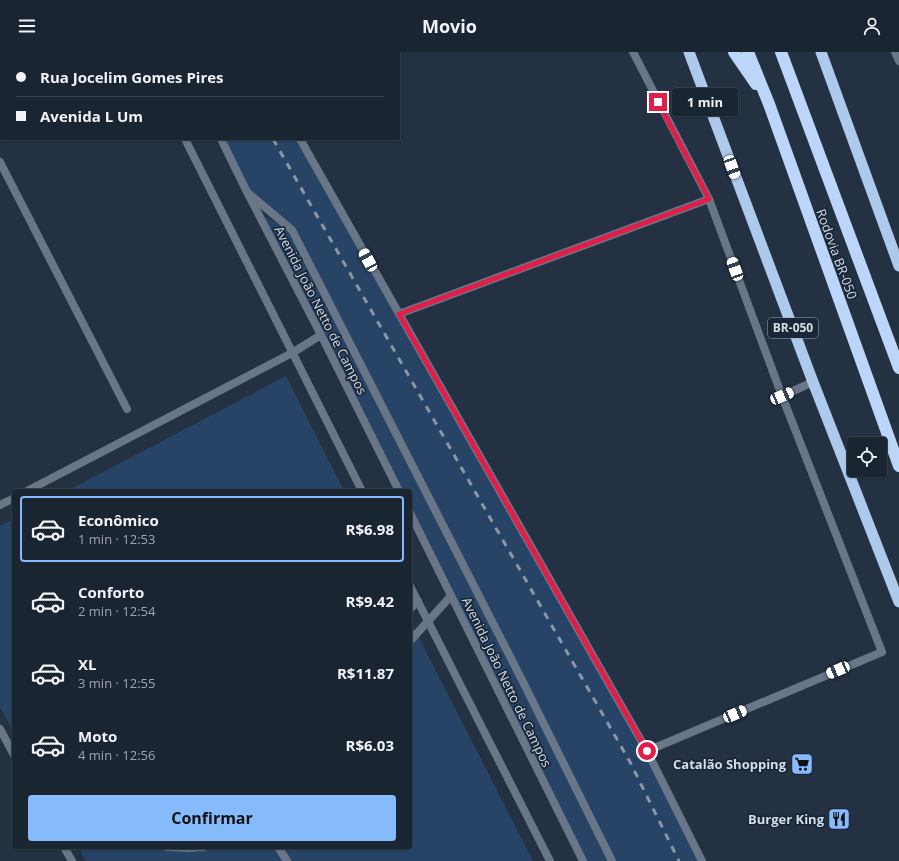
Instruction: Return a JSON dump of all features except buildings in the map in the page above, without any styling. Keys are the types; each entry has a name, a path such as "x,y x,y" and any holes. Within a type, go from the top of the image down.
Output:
{"highway":[{"name":"BR-050","path":"689,52 813,382 899,602"},
{"path":"734,52 769,104"},
{"name":"Rodovia BR-050","path":"748,52 769,104 899,466"},
{"name":"Rodovia BR-050","path":"781,52 899,368"},
{"path":"821,52 899,266"}],"street":[{"path":"632,52 709,199 782,396 882,652 647,751"},
{"path":"896,52 899,61"},
{"path":"186,140 361,489"},
{"name":"Avenida João Netto de Campos","path":"221,140 322,335 398,489"},
{"path":"301,140 647,751 702,861"},
{"path":"0,162 126,409"},
{"path":"247,192 292,230 526,688 612,861"},
{"path":"399,314 709,199"},
{"path":"40,488 292,353 322,335"},
{"path":"782,396 813,382"},
{"path":"0,505 12,499"},
{"name":"Avenida João Netto de Campos","path":"412,517 583,861"},
{"path":"412,638 451,596"},
{"path":"414,598 427,620 550,861"},
{"path":"0,729 12,751"},
{"path":"65,849 72,861"},
{"path":"279,849 286,861"}],"shaded area":[{"path":"221,140 301,140 647,751 700,861 583,861 412,520 412,489 396,489 259,214 290,229 247,192"},
{"path":"286,376 343,489 71,489"},
{"path":"12,520 12,729 0,707 0,526"},
{"path":"412,624 533,861 86,861 79,849 412,849"}],"railway":[{"path":"274,140 630,762 679,861"}],"place":[{"name":"Catalão Shopping","path":"802,764"},
{"name":"Burger King","path":"839,819"}],"route":[{"path":"647,751 399,314 709,199 658,102"}]}
